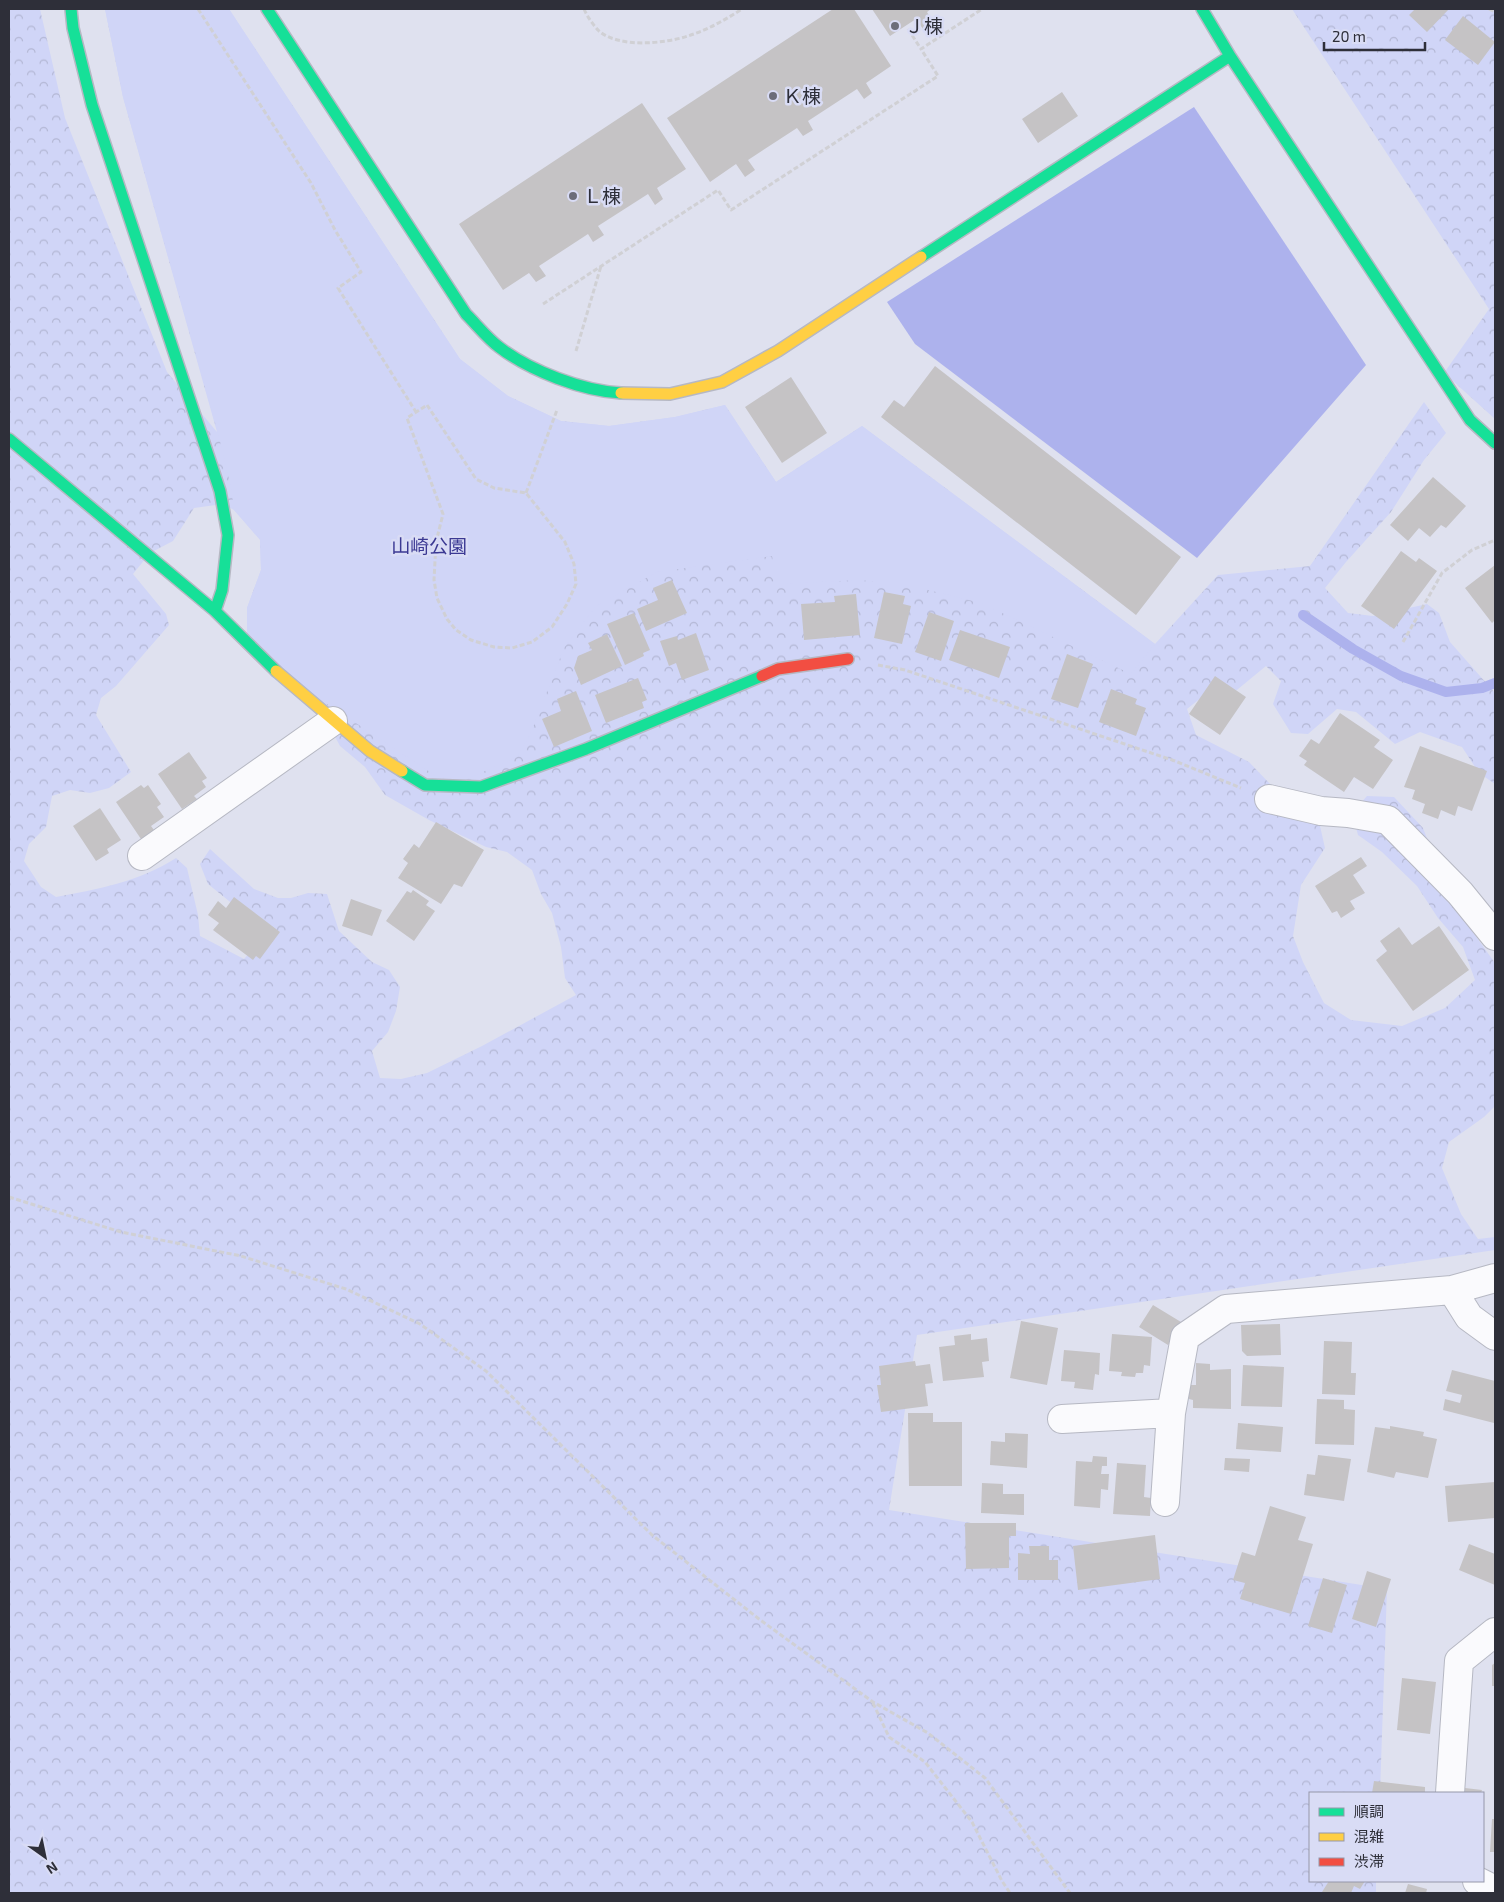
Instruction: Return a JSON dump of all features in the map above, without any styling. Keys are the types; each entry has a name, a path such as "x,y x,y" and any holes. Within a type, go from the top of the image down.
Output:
{"street":[{"path":"71,9 73,28 92,105 220,490 228,535 222,590 215,611"},
{"path":"267,9 466,314 499,347 538,370 592,390 619,393 670,394 722,382 778,352 1230,56"},
{"path":"1202,9 1230,56 1470,420 1495,443"},
{"path":"9,439 215,611 284,679 333,721 370,751 425,785 481,787 586,750 778,669 848,659"},
{"path":"142,856 333,721"},
{"path":"1269,799 1322,812 1348,813 1388,820 1460,893 1495,936"},
{"path":"1165,1502 1171,1413 1185,1337 1226,1309 1452,1290 1495,1278"},
{"path":"1452,1290 1469,1317 1495,1336"},
{"path":"1062,1419 1171,1413"},
{"path":"1450,1792 1459,1661 1495,1632"},
{"path":"1479,1882 1495,1890"}],"path":[{"path":"198,9 311,183 335,230 361,272 338,288 416,412"},
{"path":"584,9 599,30 616,40 637,43 687,37 719,23 742,9"},
{"path":"921,49 982,9"},
{"path":"1489,9 1495,12"},
{"path":"543,304 718,190 731,210 938,76 908,29"},
{"path":"575,353 602,266"},
{"path":"427,406 476,479 494,488 526,493 565,542 574,564 576,584 567,604 552,627 532,642 512,648 494,647 471,640 456,630 447,619 437,598 434,580 436,542 443,514 408,418 416,412 427,406"},
{"path":"526,493 558,406"},
{"path":"1403,642 1442,574 1472,550 1495,540"},
{"path":"848,659 905,670 1175,761 1269,799"},
{"path":"9,1197 121,1232 241,1256 346,1290 420,1324 486,1372 652,1535 759,1619 873,1702 928,1734 986,1778 1070,1893"},
{"path":"873,1702 889,1737 925,1762 972,1822 1010,1893"}],"green space":[{"path":"9,9 40,9 65,118 167,372 217,432 123,97 105,9 229,9 460,359 508,396 561,421 609,426 675,417 725,405 776,482 862,426 1155,644 1218,575 1310,566 1424,402 1446,433 1424,460 1391,512 1325,588 1348,613 1373,616 1427,604 1439,613 1450,642 1495,693 1495,784 1479,773 1462,747 1420,732 1395,744 1356,712 1337,709 1308,734 1291,733 1273,704 1281,681 1266,666 1232,694 1207,693 1187,709 1196,735 1249,762 1291,806 1320,826 1325,848 1301,885 1293,936 1303,962 1324,1003 1351,1020 1402,1026 1445,1008 1475,980 1463,947 1438,918 1417,886 1382,852 1358,835 1352,813 1367,796 1394,797 1423,828 1452,903 1495,963 1495,1106 1484,1117 1449,1142 1442,1168 1461,1214 1478,1239 1495,1237 1495,1250 917,1335 889,1510 1387,1589 1380,1792 1309,1792 1309,1882 1376,1882 1376,1893 9,1893","holes":["223,504 234,510 260,540 261,570 247,608 340,746 365,767 385,795 429,820 486,847 507,852 532,870 541,894 552,913 561,947 565,978 576,995 482,1046 427,1073 401,1079 380,1078 372,1051 388,1032 396,1011 400,987 389,970 372,962 339,931 327,894 308,893 291,898 278,898 254,889 210,849 200,864 208,884 245,914 261,940 244,959 200,936 198,915 187,868 176,858 148,873 118,884 56,897 41,887 24,861 29,844 46,827 52,796 70,790 90,793 109,788 131,772 96,715 101,698 116,686 169,625 166,614 133,574 150,553 173,541 194,508"]},
{"name":"山崎公園","path":"105,9 229,9 460,359 508,396 561,421 609,426 675,417 725,405 776,482 862,426 1155,644 1131,674 981,603 924,589 861,580 778,584 772,556 657,572 596,606 564,648 530,735 517,757 462,781 436,776 309,692 247,639 247,608 261,570 260,539 234,510 231,487 218,433 123,97"},
{"path":"1292,9 1495,9 1495,419 1444,373 1489,309"}],"water":[{"path":"1194,107 1366,365 1197,558 915,344 887,302"}],"building":[{"name":"Ｋ棟","path":"833,9 854,9 891,66 866,83 872,93 864,99 857,89 808,121 813,130 803,136 797,128 748,160 755,170 745,177 736,164 710,182 667,118"},
{"name":"Ｊ棟","path":"872,9 931,9 927,12 933,22 923,29 916,19 890,36"},
{"path":"1415,9 1449,9 1427,32 1409,15"},
{"path":"1463,16 1495,42 1478,65 1445,40"},
{"path":"1062,92 1078,116 1038,143 1022,119"},
{"name":"Ｌ棟","path":"642,103 686,169 657,188 663,199 655,205 648,194 598,226 604,235 593,242 588,234 539,266 546,276 536,282 529,273 503,290 459,224"},
{"path":"935,366 1181,557 1136,615 881,417 894,400 904,407"},
{"path":"791,377 827,433 782,463 745,407"},
{"path":"1433,477 1466,506 1446,528 1441,525 1430,537 1419,528 1408,541 1390,525"},
{"path":"1401,551 1416,562 1419,558 1437,571 1394,629 1361,606"},
{"path":"1495,565 1495,620 1492,623 1465,588"},
{"path":"672,580 687,613 646,631 637,609 658,600 653,588"},
{"path":"884,592 905,596 903,604 911,606 902,644 874,638"},
{"path":"856,594 860,635 804,640 801,604 835,602 834,596"},
{"path":"929,612 954,621 941,661 915,652"},
{"path":"634,613 650,650 643,653 644,656 625,665 607,624"},
{"path":"960,630 1010,647 999,678 949,660"},
{"path":"696,633 709,670 682,680 676,663 669,666 660,641 677,636 678,640"},
{"path":"607,634 622,666 581,685 574,668 578,656 592,650 588,643"},
{"path":"1067,654 1093,664 1078,708 1051,699"},
{"path":"1215,676 1246,697 1220,735 1189,714"},
{"path":"638,678 647,700 642,702 644,708 606,723 595,695"},
{"path":"1111,689 1137,699 1135,704 1146,708 1136,736 1099,722"},
{"path":"576,691 592,731 554,747 542,719 561,711 557,699"},
{"path":"1340,713 1380,740 1374,747 1393,760 1373,789 1354,777 1344,792 1304,765 1307,761 1299,756 1311,739 1319,744"},
{"path":"1420,746 1487,771 1472,811 1458,806 1455,816 1441,810 1438,819 1422,813 1425,804 1412,799 1415,790 1404,787"},
{"path":"189,752 207,778 202,781 206,787 194,796 197,799 182,809 158,774"},
{"path":"141,785 144,788 148,785 161,804 157,807 164,817 151,826 154,830 141,839 116,802"},
{"path":"100,808 121,840 107,849 109,853 96,861 73,826"},
{"path":"436,822 484,850 462,887 454,884 441,904 398,878 408,863 403,859 414,844 419,848"},
{"path":"1361,857 1367,866 1353,875 1365,893 1350,901 1355,909 1341,918 1337,911 1332,913 1315,886"},
{"path":"413,890 429,901 426,905 435,911 414,941 386,921 407,891 411,893"},
{"path":"234,897 280,932 260,959 256,956 253,960 213,930 219,923 208,915 218,901 226,908"},
{"path":"351,899 382,910 372,936 342,926"},
{"path":"1439,926 1469,970 1413,1011 1376,960 1387,951 1380,941 1399,927 1412,945"},
{"path":"1153,1305 1181,1322 1168,1345 1139,1327"},
{"path":"1021,1321 1058,1328 1047,1385 1010,1378"},
{"path":"1280,1324 1281,1355 1247,1356 1242,1351 1241,1325"},
{"path":"971,1334 971,1340 987,1338 989,1361 982,1362 984,1377 943,1381 939,1347 955,1345 954,1336"},
{"path":"1112,1334 1152,1337 1150,1366 1144,1365 1143,1373 1136,1373 1135,1377 1121,1376 1122,1372 1109,1371"},
{"path":"1324,1341 1352,1342 1351,1373 1356,1373 1355,1395 1322,1394"},
{"path":"1064,1350 1100,1353 1099,1375 1095,1374 1093,1390 1074,1388 1075,1382 1061,1381"},
{"path":"915,1361 916,1366 930,1364 933,1383 925,1384 928,1406 881,1412 877,1385 881,1385 879,1366"},
{"path":"1196,1363 1210,1364 1210,1370 1231,1369 1231,1409 1193,1408 1193,1400 1189,1399 1189,1385 1196,1385"},
{"path":"1243,1365 1284,1367 1282,1407 1241,1406"},
{"path":"1452,1370 1495,1381 1494,1423 1443,1410 1445,1399 1460,1403 1462,1395 1446,1391"},
{"path":"1317,1399 1344,1400 1344,1409 1355,1410 1354,1445 1315,1444"},
{"path":"908,1413 933,1413 933,1422 962,1422 962,1486 909,1486"},
{"path":"1238,1423 1283,1427 1281,1452 1236,1449"},
{"path":"1390,1426 1424,1432 1423,1436 1437,1439 1428,1478 1396,1472 1394,1478 1367,1472 1375,1427 1390,1429"},
{"path":"1005,1433 1028,1434 1027,1468 990,1465 991,1441 1005,1442"},
{"path":"1318,1455 1351,1459 1344,1501 1304,1495 1307,1474 1315,1475"},
{"path":"1093,1456 1107,1457 1107,1466 1102,1466 1101,1474 1109,1474 1108,1490 1101,1489 1100,1508 1074,1506 1076,1461 1092,1462"},
{"path":"1225,1458 1250,1459 1249,1472 1224,1470"},
{"path":"1117,1463 1146,1465 1144,1497 1151,1498 1150,1516 1113,1514"},
{"path":"1495,1482 1495,1518 1448,1522 1445,1486"},
{"path":"982,1483 1003,1484 1003,1494 1024,1494 1024,1515 981,1513"},
{"path":"1270,1506 1306,1517 1298,1540 1313,1544 1291,1614 1240,1599 1245,1583 1233,1580 1242,1552 1255,1556"},
{"path":"965,1523 1016,1523 1016,1536 1009,1536 1009,1568 966,1569"},
{"path":"1155,1535 1160,1579 1078,1590 1073,1546"},
{"path":"1469,1544 1495,1554 1495,1585 1459,1570"},
{"path":"1029,1546 1049,1546 1049,1560 1058,1560 1058,1580 1018,1580 1018,1553 1030,1554"},
{"path":"1367,1571 1391,1579 1376,1627 1352,1619"},
{"path":"1323,1578 1347,1585 1332,1633 1308,1626"},
{"path":"1495,1663 1495,1686 1492,1686 1492,1665"},
{"path":"1402,1678 1436,1682 1430,1734 1397,1730"},
{"path":"1374,1781 1425,1787 1425,1792 1372,1792"},
{"path":"1465,1788 1482,1790 1481,1792 1465,1792"},
{"path":"1492,1819 1495,1819 1495,1852 1490,1852"},
{"path":"1328,1882 1364,1882 1360,1889 1354,1886 1351,1893 1322,1892"},
{"path":"1408,1884 1427,1889 1426,1893 1405,1893"}],"waterway":[{"path":"1303,615 1353,649 1401,676 1446,692 1482,688 1495,683"}],"traffic: fast":[{"path":"71,9 73,28 92,105 220,491 228,535 222,590 215,611"},
{"path":"267,9 466,314 486,336 512,356 541,372 574,384 621,393"},
{"path":"1202,9 1230,56 1470,420 1495,443"},
{"path":"921,257 1230,56"},
{"path":"9,439 215,611 276,671"},
{"path":"402,771 425,785 481,787 586,749 762,676"}],"traffic: slow":[{"path":"621,393 670,394 722,382 778,351 921,257"},
{"path":"276,671 370,751 402,771"}],"traffic: jam":[{"path":"762,676 778,669 848,659"}],"place":[{"name":"Ｊ棟","path":"895,26"},
{"name":"Ｋ棟","path":"773,96"},
{"name":"Ｌ棟","path":"573,196"}]}
